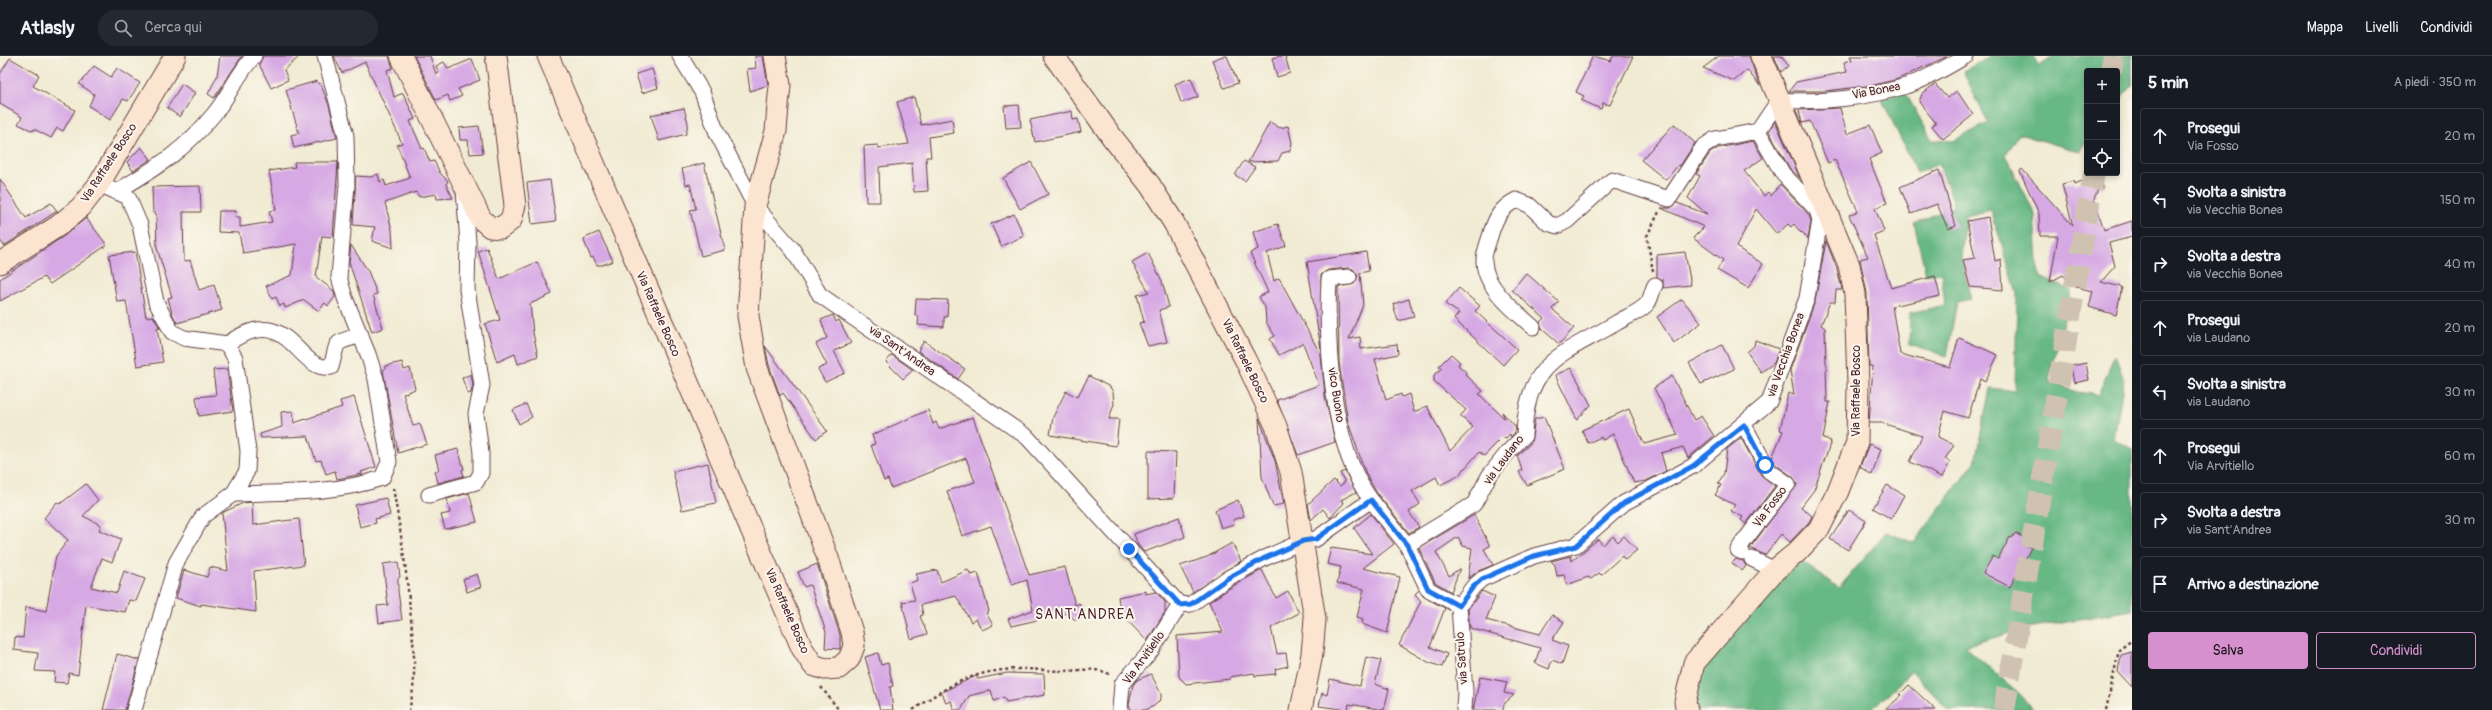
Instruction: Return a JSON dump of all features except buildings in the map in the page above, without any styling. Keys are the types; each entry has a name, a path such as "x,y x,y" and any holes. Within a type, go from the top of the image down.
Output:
{"street":[{"name":"Via Raffaele Bosco","path":"0,262 58,226 107,188 175,56"},
{"path":"107,188 165,162 188,144 215,112 245,66 254,56"},
{"path":"233,494 329,490 358,486 382,478 389,462 376,379 359,330 345,298 339,277 347,185 346,136 325,56"},
{"path":"401,56 481,220 490,227 501,228 511,220 515,205 496,56"},
{"name":"Via Raffaele Bosco","path":"548,56 802,648 813,665 826,669"},
{"name":"via Sant'Andrea","path":"680,56 702,92 717,133 755,206 767,223 793,250 820,296 1026,437 1180,605"},
{"path":"775,56 780,85 776,131 755,206 748,316 757,368 829,561 852,632 854,646 849,659 839,668 826,669"},
{"name":"Via Raffaele Bosco","path":"1054,56 1112,138 1150,185 1174,223 1246,361 1276,426 1291,472 1315,618 1312,654 1301,710"},
{"name":"Via Raffaele Bosco","path":"1691,707 1694,663 1775,570 1796,553 1818,529 1838,491 1857,442 1858,403 1855,294 1849,265 1828,210 1761,56"},
{"name":"Via Bonea","path":"1779,100 1793,101 1857,97 1906,86 1966,56"},
{"path":"1533,327 1504,301 1488,276 1484,262 1496,218 1506,205 1516,200 1529,205 1548,223 1557,226 1567,221 1612,180 1669,199 1703,147 1715,139 1758,131 1779,100"},
{"name":"via Vecchia Bonea","path":"1459,606 1473,587 1482,579 1534,556 1576,546 1624,503 1693,466 1744,425 1769,402 1807,298 1820,220 1817,210 1783,174 1758,131"},
{"path":"429,495 476,482 481,473 481,453 476,414 482,385 467,289 468,242 463,183"},
{"path":"107,188 128,197 140,225 156,302 172,332 184,338 227,344 243,332 258,328 287,339 313,364 324,368 331,367 334,347 340,341 359,330"},
{"name":"vico Buono","path":"1349,277 1329,279 1331,379 1346,448 1364,490 1371,500"},
{"name":"via Laudano","path":"1407,545 1474,504 1489,476 1508,452 1524,436 1525,418 1531,390 1547,366 1565,350 1593,336 1647,304 1655,284"},
{"path":"134,710 176,563 203,516 233,494 247,472 248,451 234,358 227,344"},
{"name":"Via Fosso","path":"1744,425 1769,472 1788,484 1738,550 1775,570"},
{"path":"1180,605 1191,604 1228,578 1265,558 1303,541 1316,539 1371,500 1407,545 1428,589 1459,606"},
{"name":"Via Arvitiello","path":"1120,710 1122,684 1151,651 1180,605"},
{"name":"via Satrulo","path":"1459,606 1465,692 1464,710"}],"path":[{"path":"1655,284 1647,236 1661,208 1669,199"},
{"path":"389,462 406,561 413,641 415,688 409,710"},
{"path":"2106,710 2119,650 2132,640"},
{"path":"826,669 816,682 839,710"},
{"path":"913,710 953,683 969,676 1005,669 1061,671 1092,669 1104,671 1122,684"}],"green space":[{"path":"1992,56 2033,56 2039,66 2055,56 2132,56 2132,85 2120,99 2120,68 2084,68 2084,146 2080,152 2019,134 2006,155 2035,215 2039,277 2071,290 2049,381 2077,392 2098,395 2115,355 2124,380 2114,439 2132,449 2132,610 2027,628 1965,646 2022,696 2033,710 1948,710 1912,671 1871,710 1692,710 1694,680 1799,560 1839,588 1886,532 1914,543 1975,462 1990,388 2015,391 2017,293 1991,210 1966,216 1961,257 1971,299 1957,302 1947,356 1909,345 1910,313 1945,305 1941,273 1926,275 1914,223 1955,206 1939,164 1917,173 1881,98 1905,92 1932,140 1953,141 1988,123 1963,71"}],"tunnel":[{"path":"2112,68 2114,56"},
{"path":"2004,710 2093,176"}],"district":[{"name":"SANT'ANDREA","path":"1085,614"}],"route":[{"path":"1129,549 1180,605 1191,604 1228,578 1265,558 1303,541 1316,539 1371,500 1407,545 1428,589 1440,598 1459,606 1466,595 1482,579 1534,556 1576,546 1587,538 1624,503 1693,466 1744,425 1757,446 1765,465"}]}
